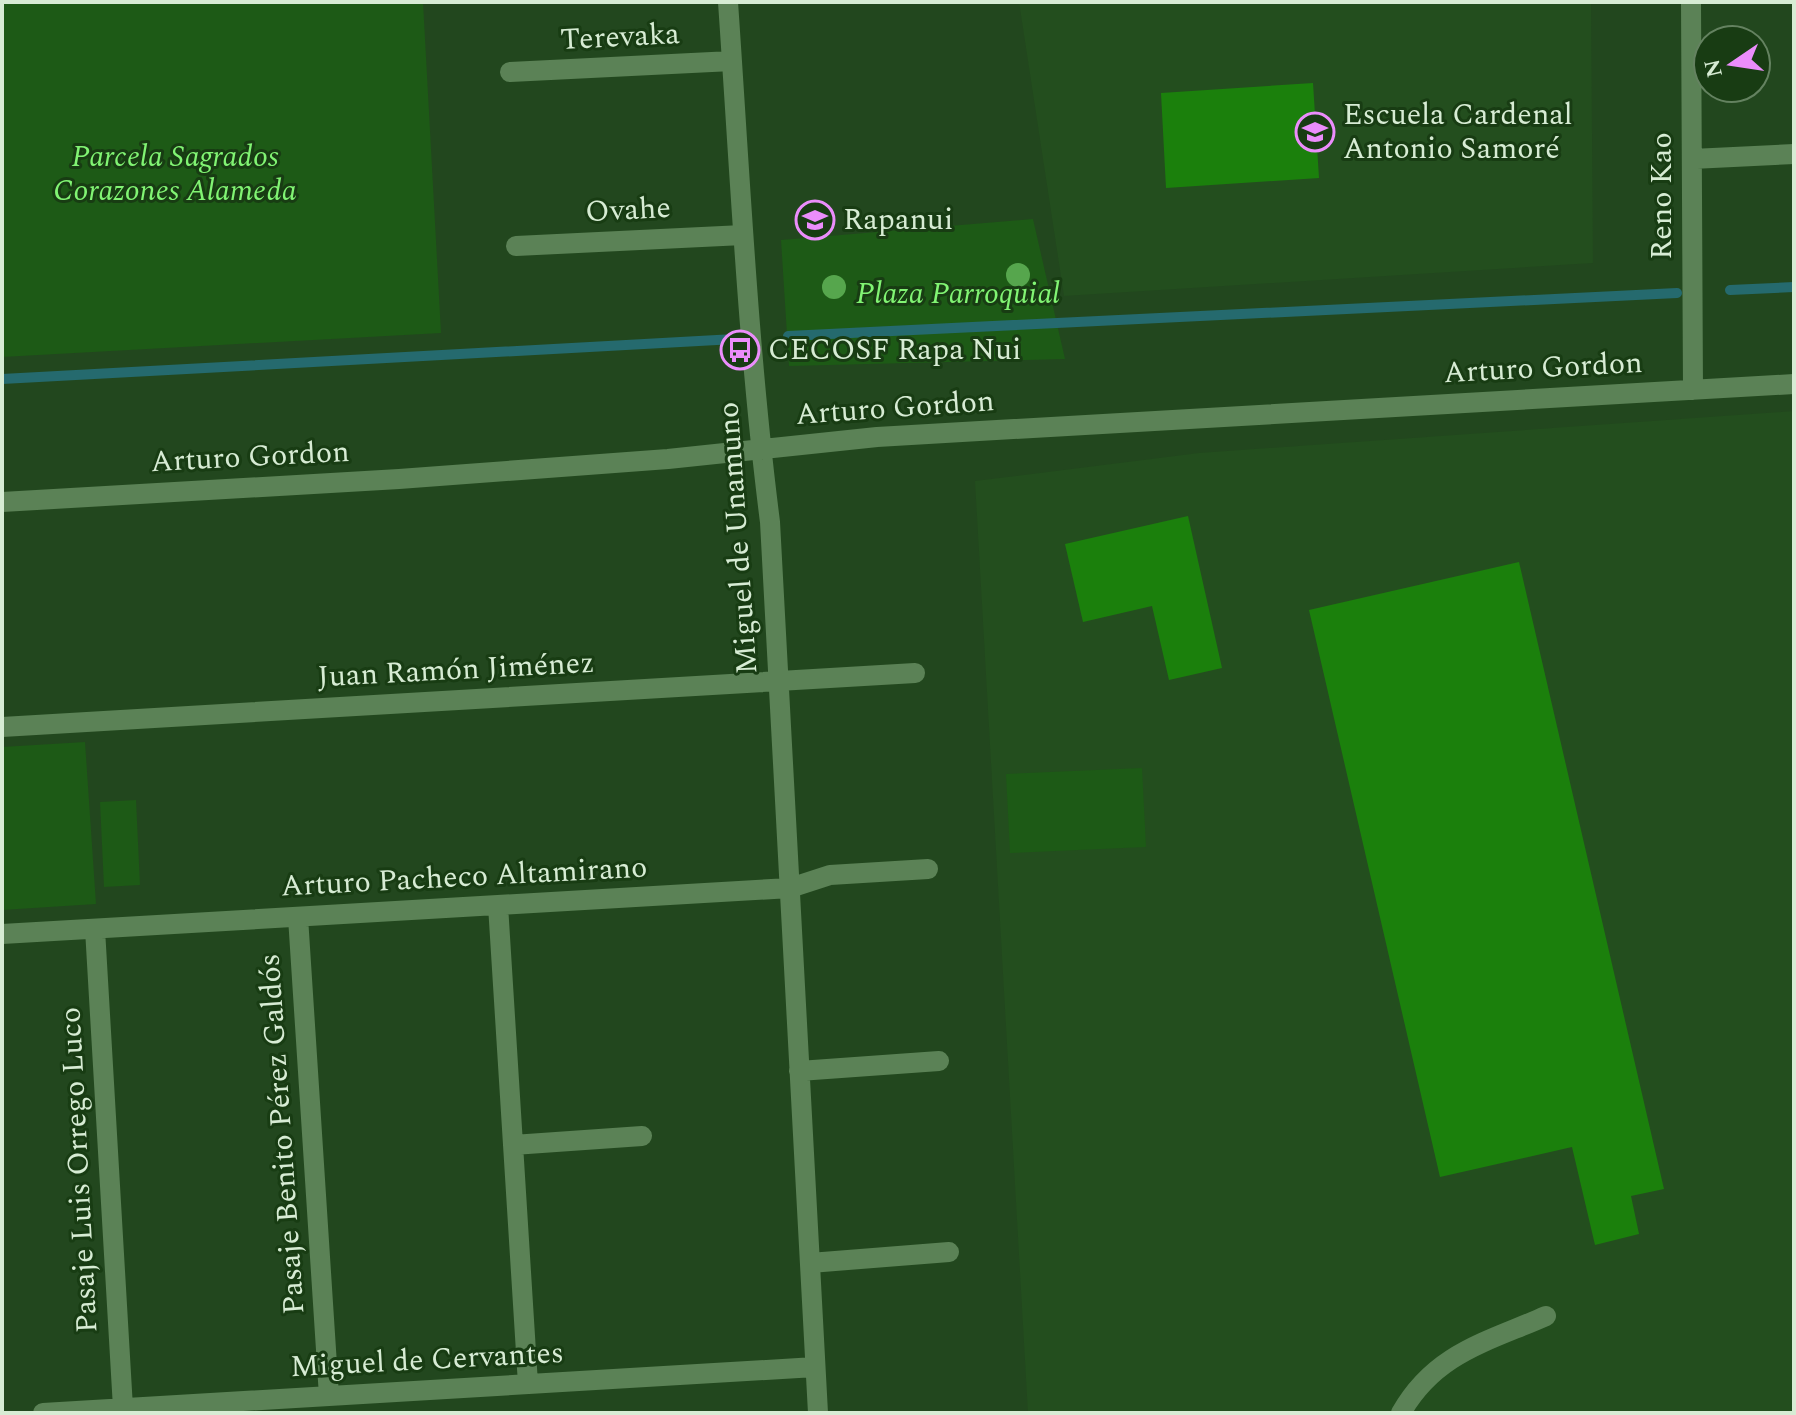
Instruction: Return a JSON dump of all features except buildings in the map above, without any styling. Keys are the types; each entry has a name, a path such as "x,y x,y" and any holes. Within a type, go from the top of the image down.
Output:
{"street":[{"name":"Miguel de Unamuno","path":"728,2 743,235 770,522 818,1413"},
{"name":"Reno Kao","path":"1691,2 1693,390"},
{"name":"Terevaka","path":"510,72 732,61"},
{"path":"1692,159 1794,154"},
{"name":"Ovahe","path":"516,246 743,235"},
{"name":"Arturo Gordon","path":"2,502 399,479 761,450 877,437 1794,384"},
{"name":"Juan Ramón Jiménez","path":"2,727 915,673"},
{"name":"Arturo Pacheco Altamirano","path":"2,934 790,888 830,875 928,869"},
{"path":"498,905 528,1384"},
{"name":"Pasaje Benito Pérez Galdós","path":"298,917 329,1396"},
{"name":"Pasaje Luis Orrego Luco","path":"95,929 123,1408"},
{"path":"799,1071 939,1061"},
{"path":"513,1145 642,1136"},
{"path":"810,1263 949,1252"},
{"path":"1401,1413 1426,1377 1448,1358 1546,1316"},
{"name":"Miguel de Cervantes","path":"43,1413 815,1367"}],"shaded area":[{"name":"Escuela Cardenal Antonio Samoré","path":"1019,2 1591,2 1593,263 1064,296"},
{"path":"1794,411 1794,1413 1028,1413 975,481 1199,453"}],"green space":[{"name":"Parcela Sagrados Corazones Alameda","path":"2,2 423,2 441,333 2,357"},
{"name":"Plaza Parroquial","path":"1033,219 1065,359 789,366 781,240"},
{"path":"85,742 96,904 2,910 2,747"},
{"path":"1142,768 1146,847 1010,853 1006,774"},
{"path":"136,800 140,885 104,887 100,802"}],"waterway":[{"path":"1730,290 1794,287"},
{"path":"788,336 1677,293"},
{"path":"2,379 735,339"}],"place":[{"name":"Escuela Cardenal Antonio Samoré","path":"1315,132"},
{"name":"Rapanui","path":"815,220"},
{"name":"CECOSF Rapa Nui","path":"740,350"}]}
